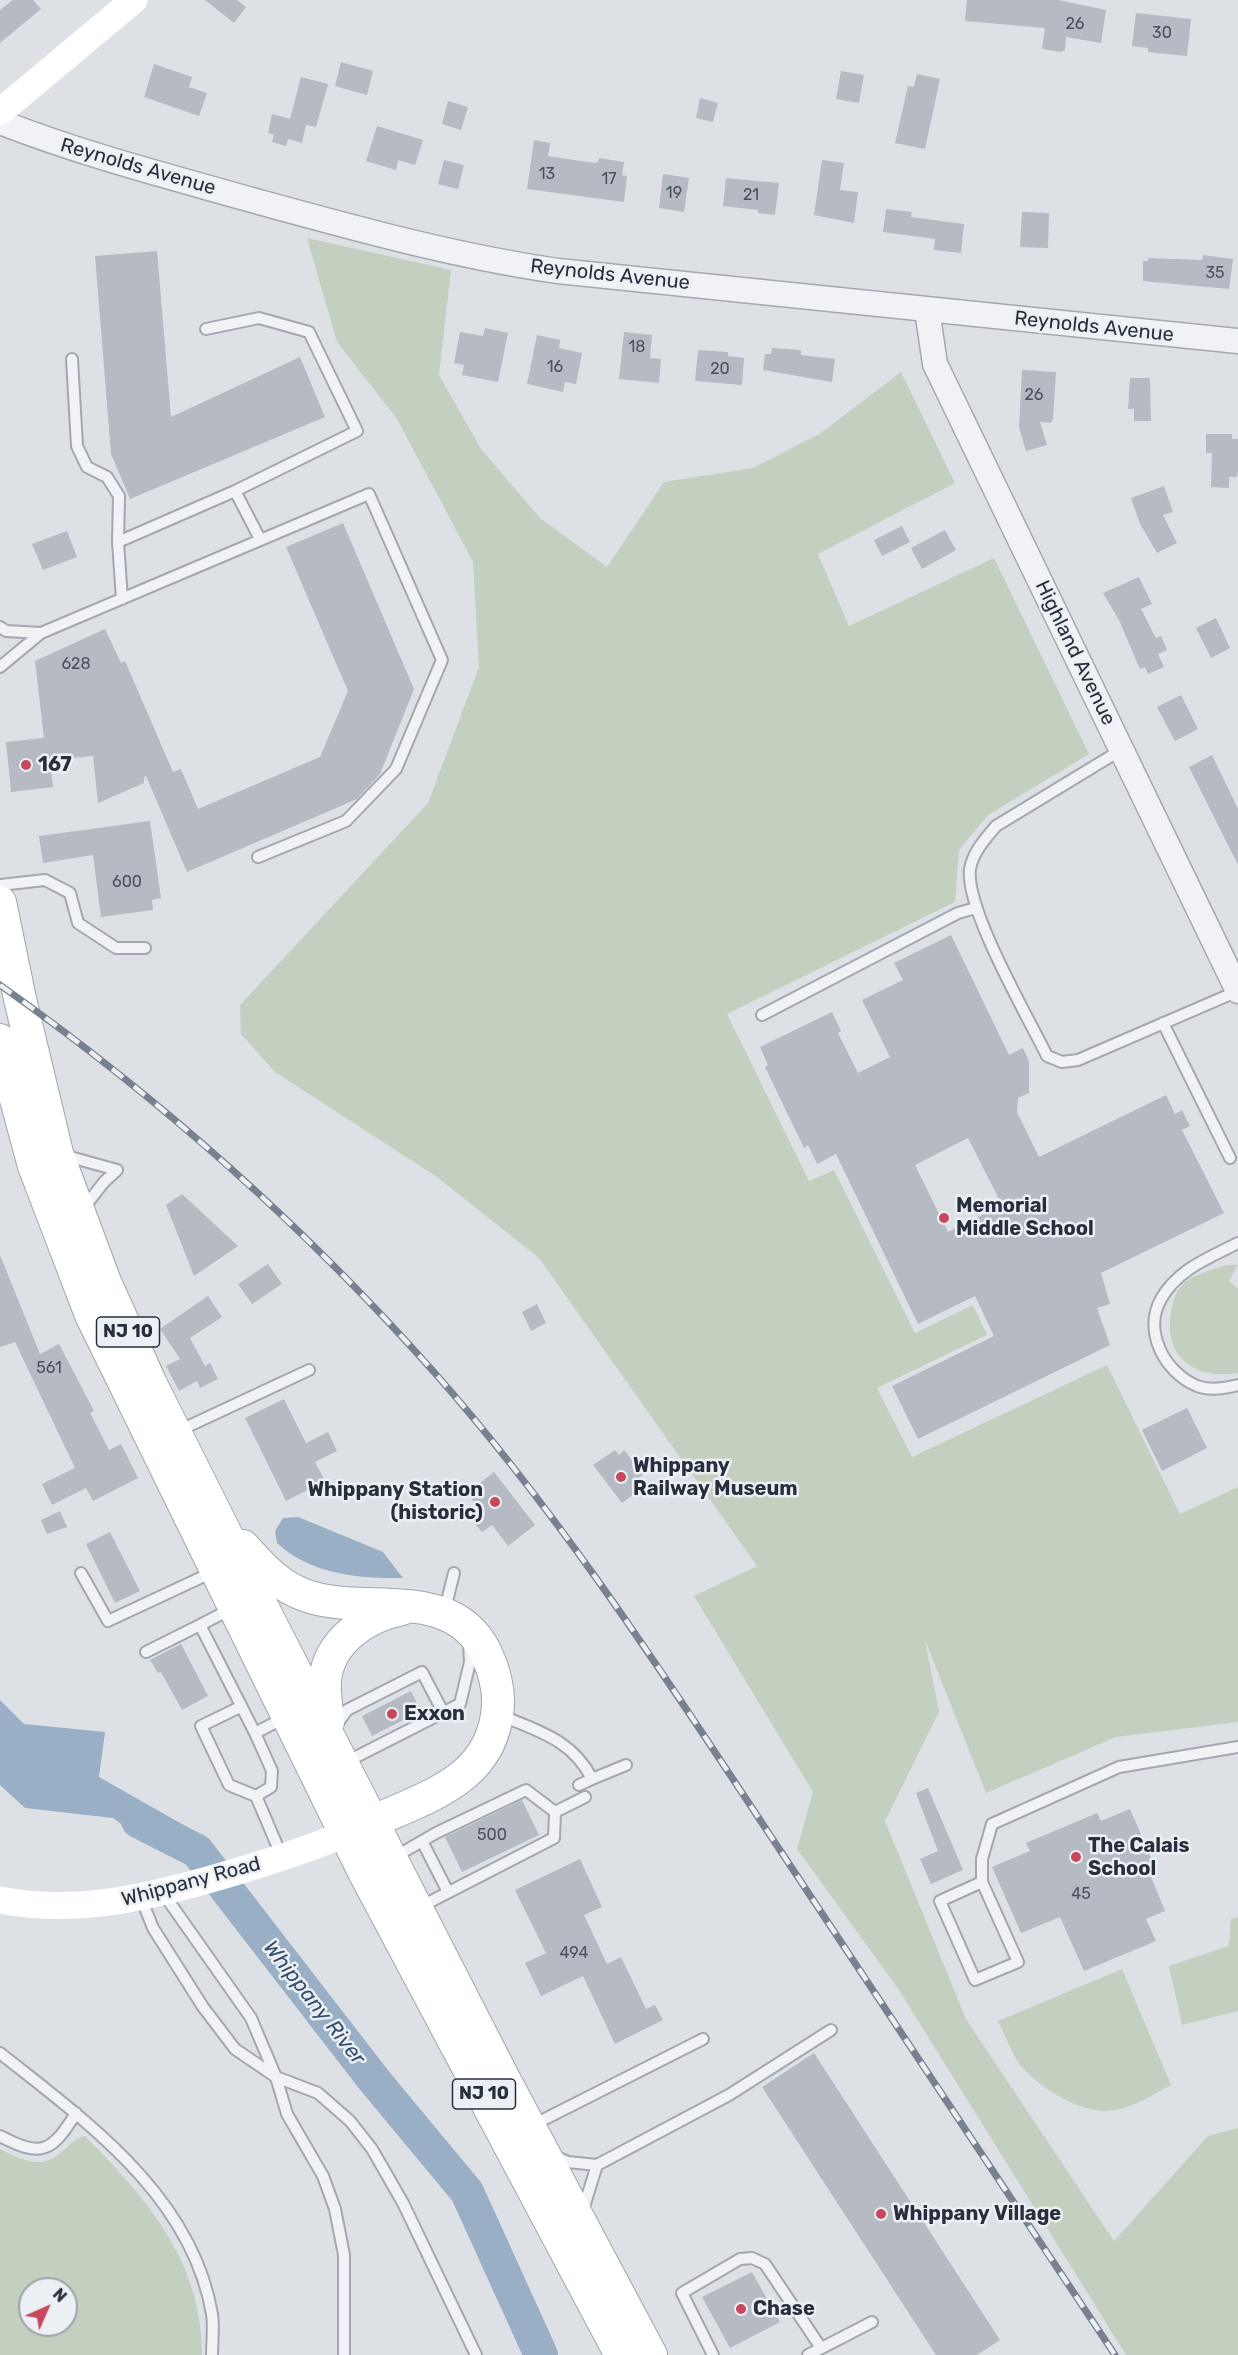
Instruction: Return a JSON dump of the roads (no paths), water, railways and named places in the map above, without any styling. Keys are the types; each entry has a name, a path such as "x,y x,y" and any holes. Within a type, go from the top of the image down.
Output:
{"main road":[{"path":"0,112 134,0"},
{"name":"NJ 10","path":"0,902 20,999 57,1153 105,1282 200,1483 537,2139 651,2355"},
{"name":"NJ 10","path":"0,1040 34,1166 91,1315 286,1716 346,1834 621,2355"},
{"path":"200,1483 235,1538 267,1573 287,1588 312,1598 439,1614 482,1645 494,1668 499,1695 497,1713 489,1746 474,1768 454,1781 374,1821"},
{"path":"329,1735 325,1682 332,1656 339,1645 358,1627 384,1613 439,1614"},
{"name":"Whippany Road","path":"0,1900 29,1905 68,1907 152,1895 279,1859 374,1821"}],"street":[{"name":"Reynolds Avenue","path":"0,122 57,144 210,188 380,235 493,261 927,310 1238,341"},
{"name":"Highland Avenue","path":"927,310 935,364 1238,991"}],"lane":[{"path":"118,542 235,491 357,431 309,332 259,318 206,329"},
{"path":"72,359 77,446 87,467 107,477 119,496 118,542 122,599"},
{"path":"235,491 260,539"},
{"path":"0,667 41,633 369,494 442,660 396,769 346,821 258,857"},
{"path":"0,627 6,631 41,633"},
{"path":"1122,750 996,826 980,844 970,870 976,908 1047,1056 1062,1062 1078,1060 1238,991"},
{"path":"0,885 45,879 70,893 78,923 116,948 145,948"},
{"path":"762,1015 958,913 976,908"},
{"path":"1163,1023 1230,1158"},
{"path":"57,1153 117,1170 104,1182 80,1214"},
{"path":"1238,1243 1186,1269 1160,1300 1154,1324 1158,1349 1173,1369 1197,1386 1221,1389 1238,1385"},
{"path":"175,1432 309,1370"},
{"path":"81,1573 108,1621 216,1571"},
{"path":"344,1763 460,1704 467,1683 470,1646 439,1614 454,1573"},
{"path":"146,1652 233,1608"},
{"path":"200,1625 255,1733 273,1776 271,1787 256,1796"},
{"path":"329,1735 347,1710 422,1672 443,1712"},
{"path":"240,1707 201,1726 229,1785 256,1796 279,1859"},
{"path":"497,1713 551,1737 573,1750 585,1764 592,1779"},
{"path":"255,1733 286,1716"},
{"path":"982,1882 940,1900 975,1980 1018,1962 982,1882 982,1859 992,1824 1119,1767 1238,1747"},
{"path":"579,1785 626,1765"},
{"path":"393,1859 423,1843 436,1833 526,1790 555,1812"},
{"path":"555,1812 585,1797"},
{"path":"418,1908 554,1838 555,1812"},
{"path":"423,1843 448,1892"},
{"path":"152,1895 153,1928 203,2007 235,2049 276,2077 318,2093 350,2121 372,2149 403,2203 476,2355"},
{"path":"152,1895 251,2018 276,2077 287,2114 324,2176 335,2209 344,2255 344,2355"},
{"path":"703,2039 537,2139 568,2162 597,2165 729,2095 831,2030"},
{"path":"0,2053 100,2133 139,2174 186,2237 198,2265 212,2315 212,2355"},
{"path":"0,2136 28,2150 45,2150 55,2143 76,2113"},
{"path":"581,2221 585,2196 597,2165"},
{"path":"714,2355 682,2298 682,2293 740,2259 752,2258 765,2264 821,2348"},
{"path":"808,2355 872,2322"}],"water":[{"path":"298,1517 383,1552 403,1578 352,1576 304,1562 277,1543 275,1531 283,1518"},
{"path":"0,1700 24,1724 105,1732 99,1777 203,1836 155,1849 113,1818 25,1808 0,1785"}],"waterway":[{"name":"Whippany River","path":"138,1821 197,1851 374,2080 467,2192 541,2355"}],"railway":[{"path":"0,985 116,1072 172,1118 281,1215 384,1318 479,1425 565,1536 647,1650 1115,2355"}],"place":[{"name":"167","path":"26,765"},
{"name":"Memorial Middle School","path":"944,1218"},
{"name":"Whippany Railway Museum","path":"621,1477"},
{"name":"Whippany Station (historic)","path":"495,1502"},
{"name":"Exxon","path":"392,1714"},
{"name":"The Calais School","path":"1076,1857"},
{"name":"Whippany Village","path":"881,2214"},
{"name":"Chase","path":"741,2309"}]}
